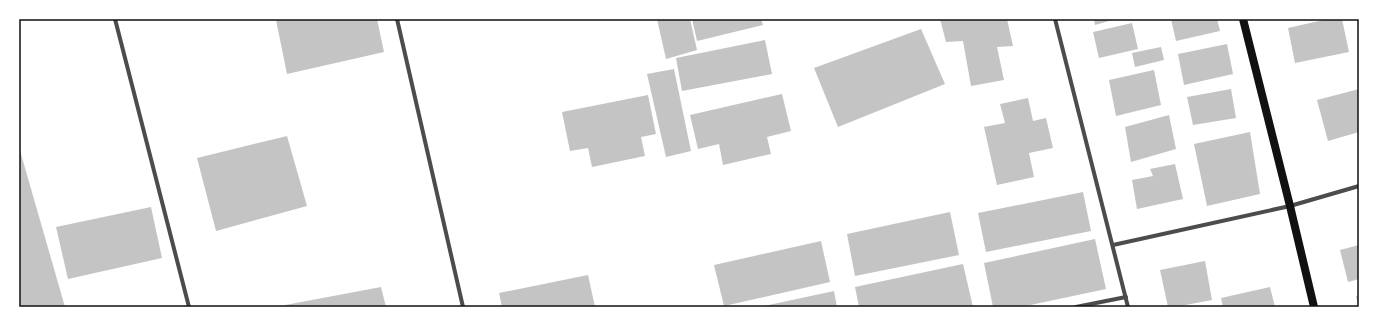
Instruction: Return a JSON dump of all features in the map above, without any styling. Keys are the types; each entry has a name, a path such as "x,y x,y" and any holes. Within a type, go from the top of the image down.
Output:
{"main road":[{"path":"1243,19 1314,307"}],"street":[{"path":"115,19 189,307"},
{"path":"397,19 463,307"},
{"path":"1055,19 1128,307"},
{"path":"1113,246 1290,206 1359,186"},
{"path":"1076,307 1126,297"}],"building":[{"path":"377,19 384,52 287,74 276,20"},
{"path":"657,19 690,19 697,50 666,59"},
{"path":"692,19 761,19 763,25 697,41"},
{"path":"940,19 1007,19 1013,46 997,47 1004,80 971,86 963,41 946,42"},
{"path":"1094,19 1116,19 1095,25"},
{"path":"1171,19 1217,19 1220,31 1176,41"},
{"path":"1328,19 1342,19 1349,52 1295,63 1288,28"},
{"path":"1132,23 1138,49 1099,58 1093,32"},
{"path":"921,29 945,84 838,127 814,68"},
{"path":"765,40 772,74 682,91 676,58"},
{"path":"1227,44 1233,74 1184,85 1178,54"},
{"path":"1161,47 1164,60 1135,67 1132,53"},
{"path":"674,69 691,151 666,157 647,74"},
{"path":"1154,70 1161,105 1116,116 1109,80"},
{"path":"1231,89 1236,118 1193,125 1187,97"},
{"path":"1359,89 1359,132 1328,141 1317,100"},
{"path":"782,94 791,131 767,137 771,154 723,165 719,144 698,149 690,115"},
{"path":"648,95 656,134 641,137 645,156 592,167 588,148 570,151 562,112"},
{"path":"1028,98 1033,121 1046,118 1053,148 1029,153 1034,177 997,185 984,127 1005,123 1000,104"},
{"path":"1169,115 1176,149 1131,162 1125,127"},
{"path":"1250,132 1260,194 1207,206 1194,144"},
{"path":"287,136 307,206 216,231 197,158"},
{"path":"19,147 65,307 19,307"},
{"path":"1175,164 1183,199 1137,209 1132,180 1153,176 1150,169"},
{"path":"1083,192 1091,231 986,252 978,213"},
{"path":"151,207 162,258 68,279 56,227"},
{"path":"950,212 959,255 855,276 847,234"},
{"path":"1095,239 1106,289 1021,307 993,307 984,263"},
{"path":"821,241 830,282 724,306 714,265"},
{"path":"1359,245 1359,279 1348,282 1340,250"},
{"path":"1205,261 1212,300 1168,307 1160,270"},
{"path":"963,264 973,307 859,307 855,287"},
{"path":"588,275 595,307 502,307 499,293"},
{"path":"381,287 386,307 280,307 280,306"},
{"path":"1270,287 1275,307 1223,307 1221,298"},
{"path":"834,291 837,307 764,306"},
{"path":"1359,295 1359,307 1356,296"}]}
